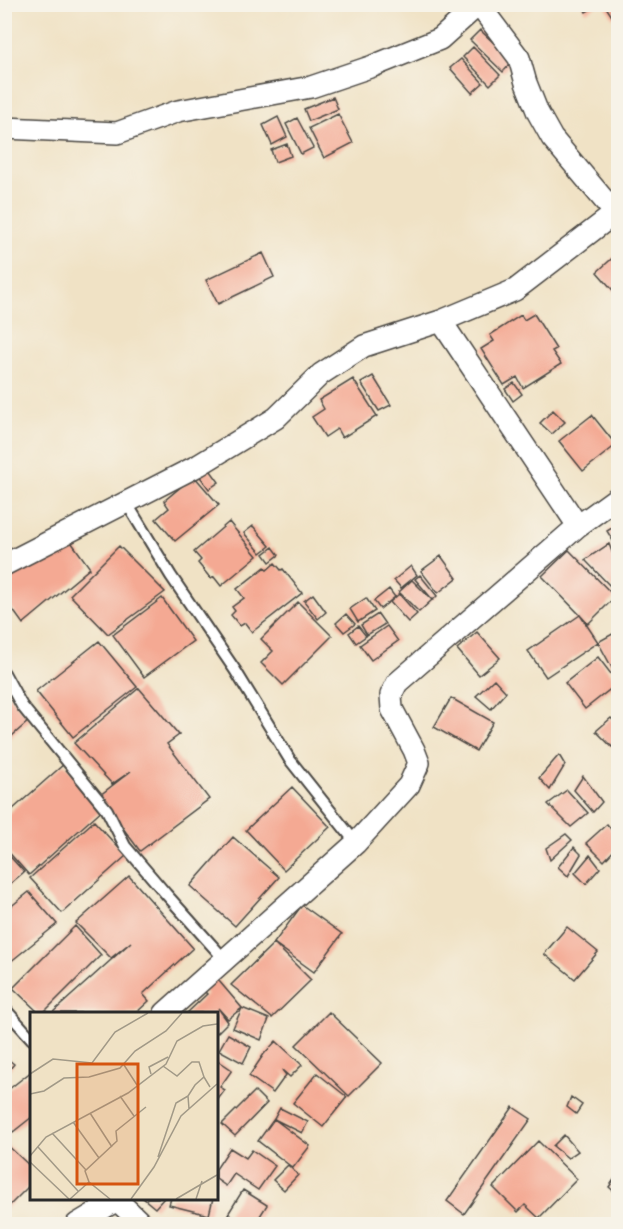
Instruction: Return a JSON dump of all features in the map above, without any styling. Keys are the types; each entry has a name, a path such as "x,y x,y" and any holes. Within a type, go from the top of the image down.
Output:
{"street":[{"path":"4,128 117,133 178,111 311,87 373,66 440,39 479,5 519,58 538,113 552,138 617,212 514,290 441,321 364,346 321,374 276,418 199,465 4,565"},
{"path":"441,321 578,526"},
{"path":"166,1012 356,843 409,785 419,763 392,709 391,695 396,683 578,526 618,497"},
{"path":"77,1224 117,1199 142,1224"}],"lane":[{"path":"126,502 171,576 235,670 290,760 356,843"},
{"path":"4,673 22,705 107,810 125,846 225,960"},
{"path":"4,1008 30,1037"}],"building":[{"path":"582,4 600,4 586,12"},
{"path":"604,4 618,4 618,14 613,18"},
{"path":"480,30 513,61 503,72 470,40"},
{"path":"473,47 500,75 490,85 463,57"},
{"path":"461,59 483,83 472,93 450,68"},
{"path":"333,97 338,109 309,121 304,109"},
{"path":"338,114 353,143 324,158 309,128"},
{"path":"278,117 287,137 272,145 263,125"},
{"path":"297,118 313,148 301,154 286,124"},
{"path":"287,144 291,156 275,162 271,150"},
{"path":"263,253 274,277 218,304 206,280"},
{"path":"618,253 618,296 597,272"},
{"path":"534,314 556,349 552,351 561,364 523,388 517,377 504,385 481,349 494,341 490,335 521,315 524,320"},
{"path":"373,376 391,405 379,411 361,383"},
{"path":"353,379 377,416 342,438 337,429 325,437 312,417 324,409 319,400"},
{"path":"514,383 522,394 513,401 505,389"},
{"path":"553,410 565,422 552,434 540,423"},
{"path":"592,415 616,445 583,471 559,441"},
{"path":"208,467 219,482 209,489 198,474"},
{"path":"194,476 219,505 175,541 156,519 169,508 164,501"},
{"path":"229,522 257,556 221,586 214,577 211,579 198,563 201,560 194,552"},
{"path":"618,524 618,549 607,531"},
{"path":"253,526 270,546 261,553 244,533"},
{"path":"69,539 90,568 23,624 5,599 5,577"},
{"path":"609,544 618,567 618,583 614,590 585,560"},
{"path":"119,546 165,592 108,634 70,595"},
{"path":"273,547 279,555 270,562 264,554"},
{"path":"569,550 615,597 588,624 542,576"},
{"path":"441,556 457,578 438,593 421,571"},
{"path":"275,563 281,570 283,569 302,593 252,632 245,623 240,626 231,615 235,611 232,607 244,598 237,589 265,567 267,570"},
{"path":"411,566 417,575 401,588 394,580"},
{"path":"420,575 437,596 433,600 415,579"},
{"path":"412,580 432,600 419,612 399,592"},
{"path":"389,589 395,597 380,609 374,601"},
{"path":"313,594 326,612 318,619 304,601"},
{"path":"399,594 417,614 408,622 390,602"},
{"path":"162,598 193,641 144,677 113,635"},
{"path":"366,598 375,611 358,622 350,609"},
{"path":"298,602 332,636 283,685 261,663 273,651 261,639"},
{"path":"346,614 355,624 344,632 336,623"},
{"path":"378,614 385,624 367,635 361,625"},
{"path":"580,615 598,642 546,677 528,651"},
{"path":"358,626 366,636 356,643 349,633"},
{"path":"387,626 398,641 371,660 360,645"},
{"path":"618,631 618,676 617,677 598,642"},
{"path":"477,632 500,658 479,675 457,649"},
{"path":"99,641 137,687 73,737 36,691"},
{"path":"598,657 618,683 585,709 565,683"},
{"path":"494,679 506,692 491,709 476,696"},
{"path":"139,688 179,735 167,744 209,799 140,851 99,796 131,771 112,784 74,743"},
{"path":"4,690 30,720 4,743"},
{"path":"451,698 493,722 476,751 434,727"},
{"path":"611,718 618,725 618,739 612,747 596,731"},
{"path":"559,755 565,765 550,790 539,778"},
{"path":"64,764 104,808 29,875 4,847 4,817"},
{"path":"583,776 602,802 593,812 574,790"},
{"path":"292,787 330,827 284,870 246,830"},
{"path":"567,790 588,813 571,827 548,804"},
{"path":"94,821 126,856 62,913 30,878"},
{"path":"607,824 618,838 618,846 604,861 586,843"},
{"path":"566,834 572,840 550,860 546,848"},
{"path":"233,837 279,877 235,926 190,886"},
{"path":"574,847 581,854 568,876 558,867"},
{"path":"4,850 24,872 4,889"},
{"path":"590,855 600,868 586,884 575,873"},
{"path":"129,876 193,948 143,994 149,1001 137,1012 53,1012 131,942 111,958 76,923"},
{"path":"29,892 57,924 4,967 4,912"},
{"path":"302,905 342,934 314,972 274,943"},
{"path":"75,926 101,955 44,1012 38,1012 13,988"},
{"path":"567,927 598,952 575,979 544,954"},
{"path":"274,943 311,980 272,1018 231,985"},
{"path":"213,974 242,1008 228,1019 218,1008 228,1022 218,1032 218,1012 188,1012 207,994 199,986"},
{"path":"242,1008 269,1019 261,1040 233,1028"},
{"path":"329,1012 382,1063 349,1096 296,1045"},
{"path":"228,1034 251,1047 243,1063 219,1050"},
{"path":"276,1041 302,1065 290,1077 282,1070 286,1075 273,1093 249,1076"},
{"path":"4,1056 14,1064 4,1076"},
{"path":"218,1060 232,1070 220,1087 225,1090 218,1099"},
{"path":"30,1073 30,1119 13,1132 4,1121 4,1093"},
{"path":"317,1073 347,1097 323,1127 293,1103"},
{"path":"255,1091 267,1103 235,1136 222,1124"},
{"path":"571,1097 582,1105 576,1114 567,1107"},
{"path":"513,1107 531,1119 464,1214 447,1201"},
{"path":"280,1108 308,1122 302,1133 274,1119"},
{"path":"274,1119 310,1146 293,1168 258,1141"},
{"path":"564,1135 578,1151 568,1158 553,1146"},
{"path":"538,1141 577,1179 539,1218 525,1205 518,1212 493,1187"},
{"path":"4,1142 30,1166 30,1185 4,1211"},
{"path":"230,1148 246,1158 252,1150 275,1166 258,1190 234,1174 226,1186 218,1180 218,1166"},
{"path":"288,1165 298,1175 284,1190 273,1180"},
{"path":"618,1174 618,1195 609,1187"},
{"path":"243,1190 267,1205 255,1224 246,1224 228,1214"},
{"path":"144,1199 163,1199 155,1208"},
{"path":"171,1199 213,1199 209,1215 169,1205"}]}
